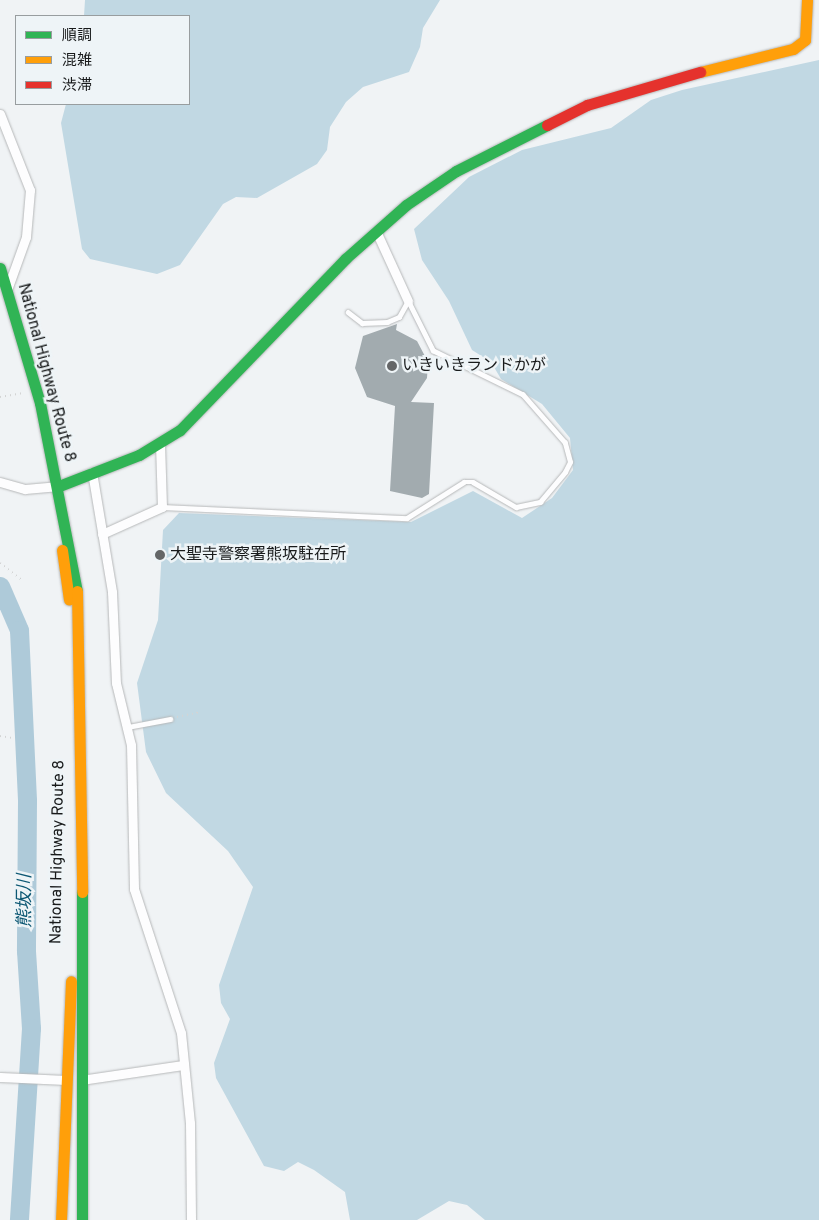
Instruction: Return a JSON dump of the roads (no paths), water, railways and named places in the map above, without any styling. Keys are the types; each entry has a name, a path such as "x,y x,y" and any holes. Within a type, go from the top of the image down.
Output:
{"main road":[{"path":"59,486 160,442 205,408 376,232 456,171 526,132 645,85 794,49 805,40 807,0"},
{"name":"National Highway Route 8","path":"0,268 59,486 77,574 81,628 82,1220"},
{"name":"National Highway Route 8","path":"59,486 55,508 74,642 75,758 74,924 61,1220"}],"street":[{"path":"0,114 30,190 26,237 7,291"},
{"path":"376,232 408,301"},
{"path":"102,534 162,507 160,442"},
{"path":"92,472 112,592 116,682 128,727 134,889 178,1021 190,1123 190,1220"},
{"path":"0,482 25,489 59,486"},
{"path":"81,1080 183,1065"},
{"path":"0,1077 66,1080"}],"lane":[{"path":"348,312 362,323 387,322 399,317 408,301"},
{"path":"162,507 407,518 464,482 474,482 516,507 540,502 565,472 570,462 565,443 523,395 433,351 408,301"},
{"path":"128,727 170,718"}],"waterway":[{"name":"熊坂川","path":"0,586 19,630 27,801 26,951 31,1028 19,1220"}],"place":[{"name":"いきいきランドかが","path":"392,366"},
{"name":"大聖寺警察署熊坂駐在所","path":"160,555"}]}
